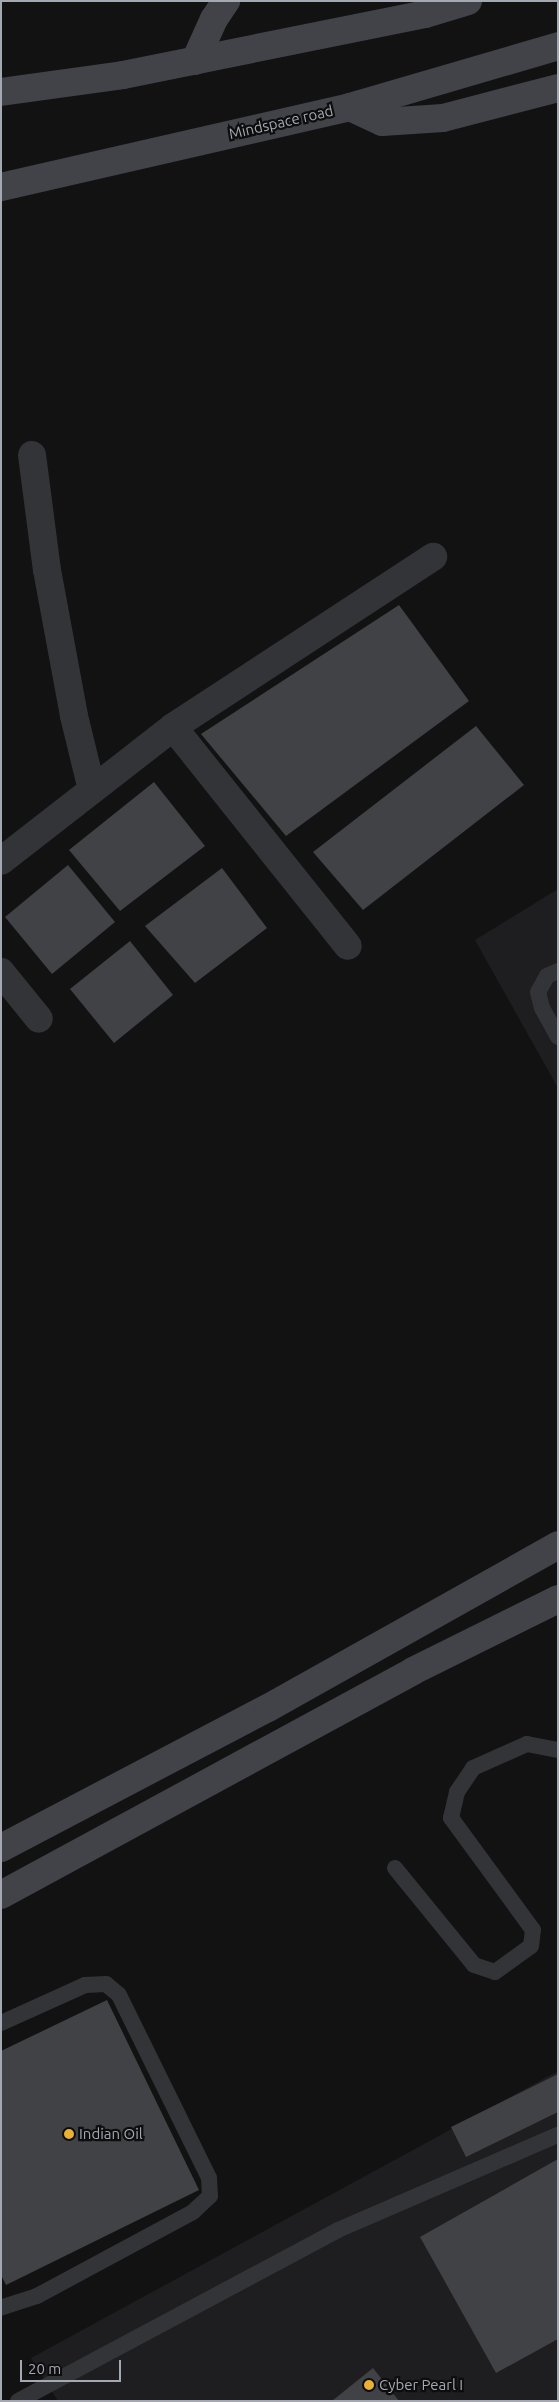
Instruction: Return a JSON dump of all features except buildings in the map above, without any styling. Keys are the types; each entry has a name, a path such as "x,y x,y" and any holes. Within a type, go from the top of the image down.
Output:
{"main road":[{"path":"195,61 214,19 226,1"},
{"path":"1,92 123,75 195,61 425,14 468,1"},
{"name":"Mindspace road","path":"1,187 350,107 558,46"},
{"path":"350,107 382,122 443,118 558,88"},
{"path":"1,1848 268,1708 558,1545"},
{"path":"1,1895 413,1671 558,1599"}],"street":[{"path":"32,455 48,570 74,716 92,790"},
{"path":"1,861 173,727 433,557"},
{"path":"173,727 348,946"},
{"path":"1,972 39,1019"}],"lane":[{"path":"558,971 547,976 538,992 542,1008 558,1037"},
{"path":"396,1868 474,1966 496,1972 531,1946 533,1930 451,1818 457,1792 473,1768 528,1744 558,1750"},
{"path":"1,2023 85,1985 106,1984 119,1995 209,2178 210,2196 193,2212 37,2296 1,2308"},
{"path":"18,2401 338,2230 558,2135"}],"shaded area":[{"path":"558,889 558,1088 475,940"},
{"path":"558,2071 558,2401 58,2401 31,2358"}],"place":[{"name":"Indian Oil","path":"69,2134"},
{"name":"Cyber Pearl I","path":"369,2385"}]}
